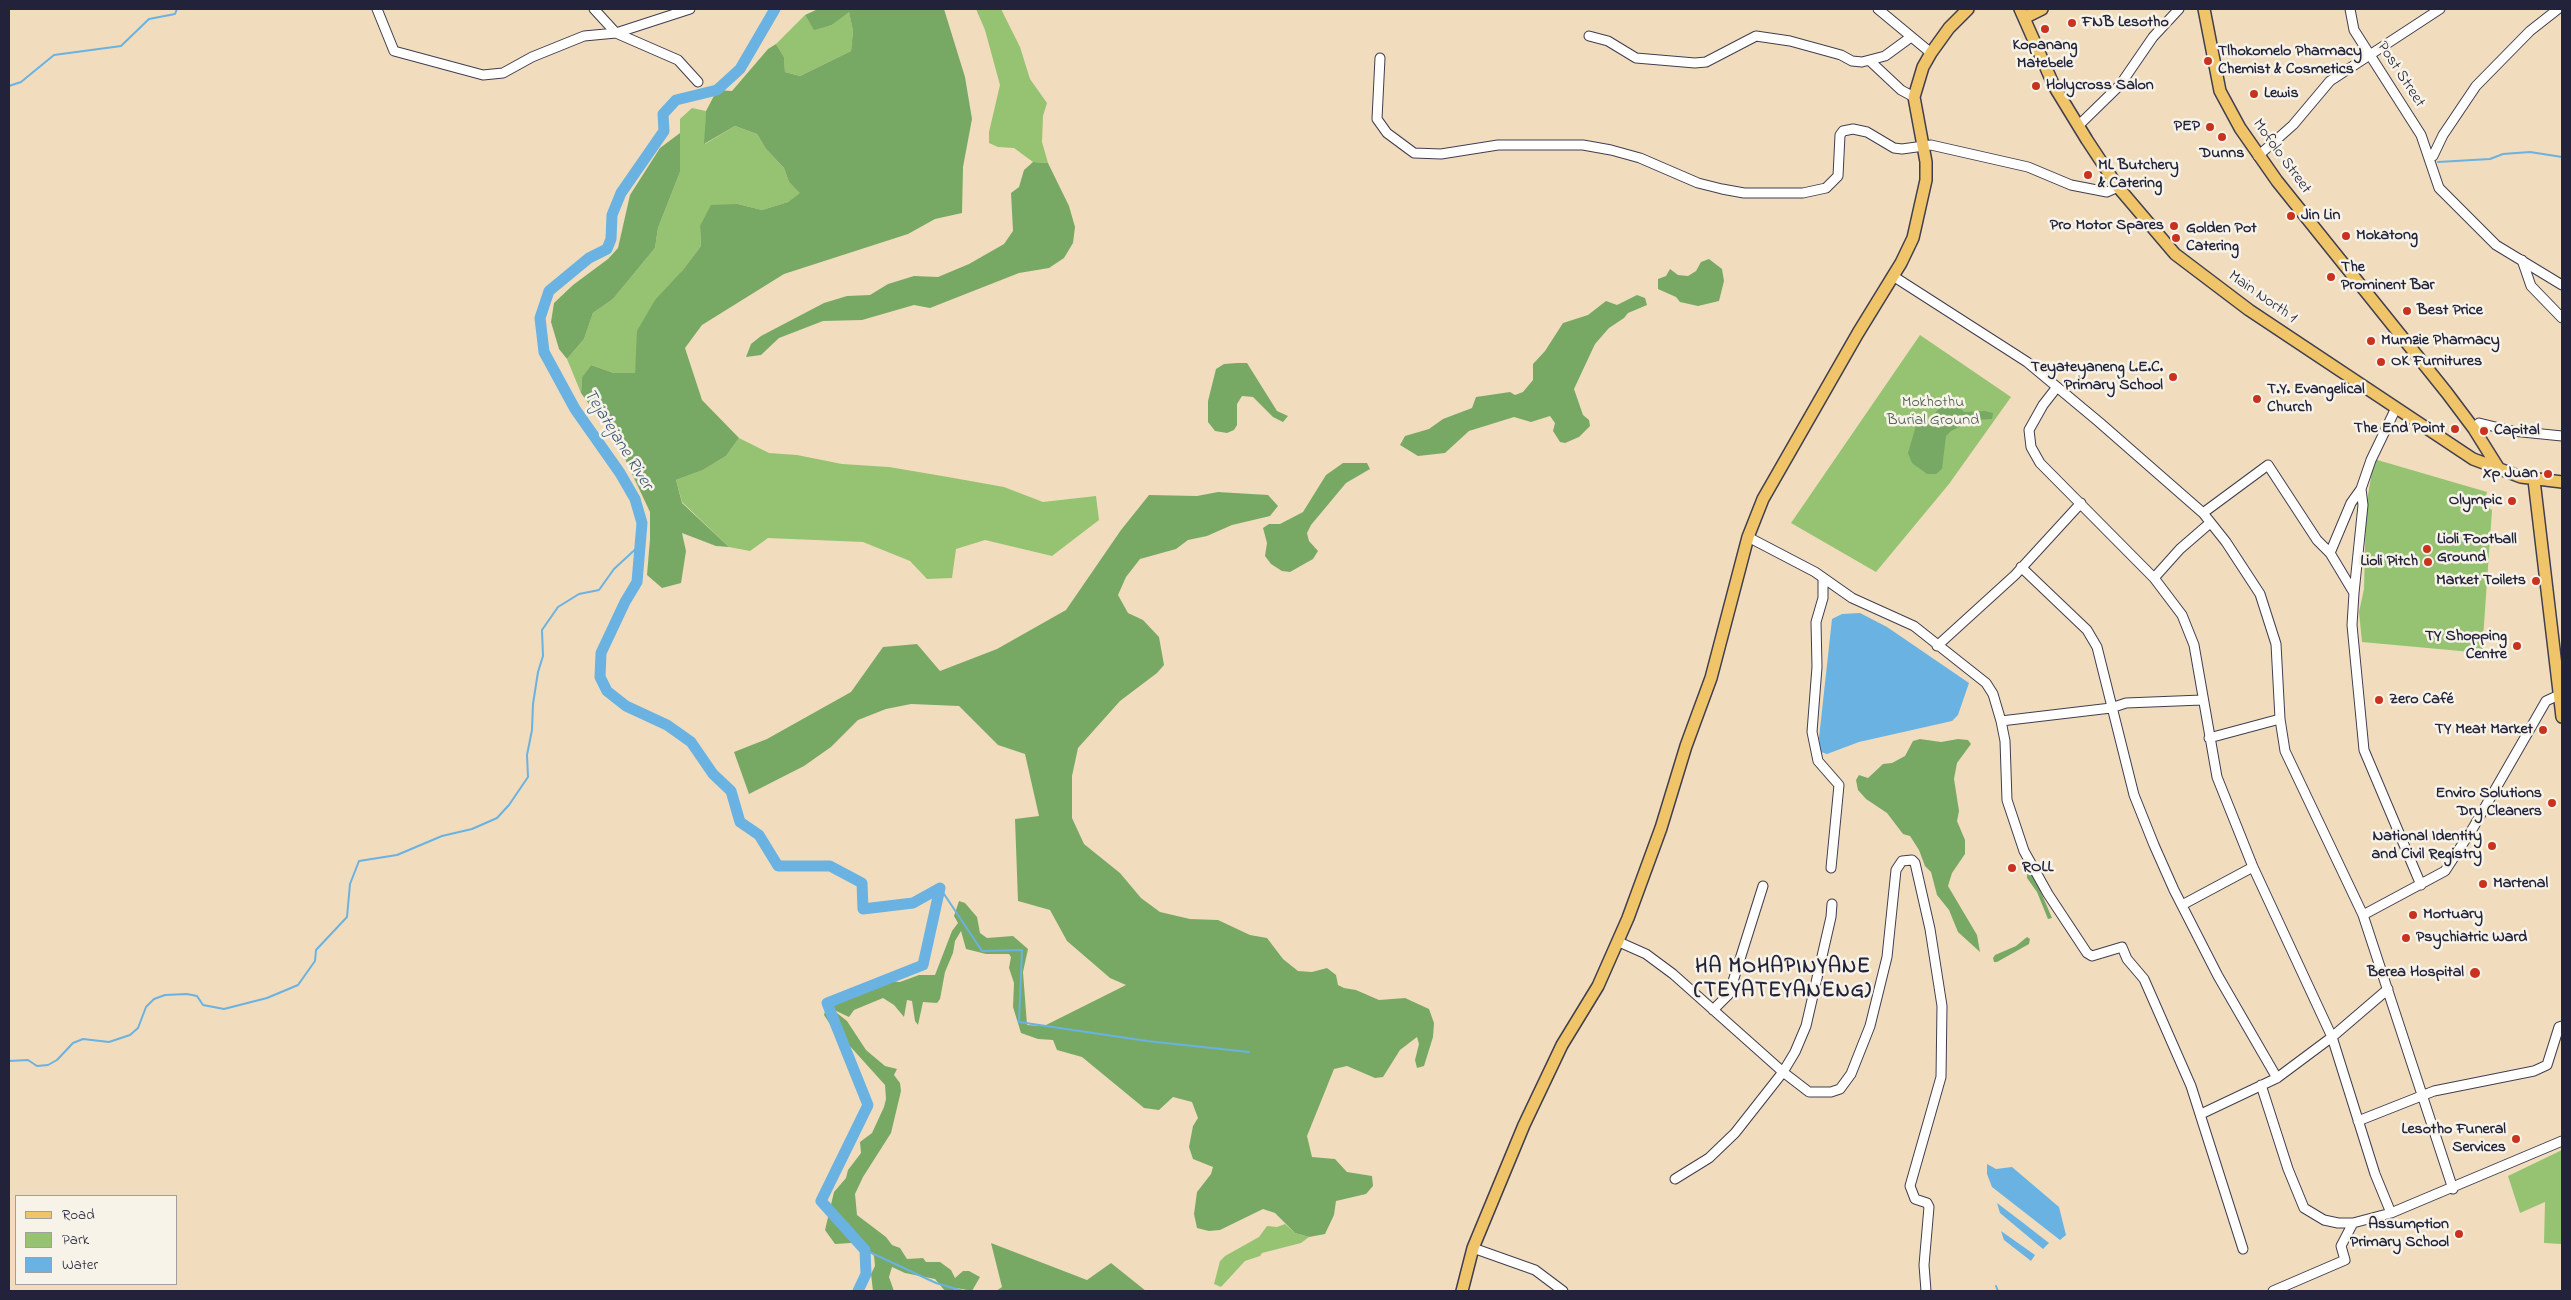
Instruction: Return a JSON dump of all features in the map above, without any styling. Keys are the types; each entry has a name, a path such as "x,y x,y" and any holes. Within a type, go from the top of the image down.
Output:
{"main road":[{"path":"1462,1291 1472,1248 1524,1125 1554,1060 1598,986 1618,942 1661,828 1686,746 1711,678 1748,538 1763,499 1893,276 1913,238 1926,180 1924,146 1914,97 1923,67 1931,52 1949,28 1968,9"},
{"path":"2022,13 2042,9"},
{"name":"Mofolo Street","path":"2204,9 2220,91 2258,156 2474,429 2499,470"},
{"name":"Main North 1","path":"2022,13 2054,86 2078,126 2118,187 2175,254 2249,310 2473,459 2499,470 2534,480 2562,482"},
{"path":"2473,459 2481,456 2484,446"},
{"path":"2534,480 2559,646 2559,695 2562,717"}],"street":[{"path":"377,9 394,51 483,75 503,73 532,57 584,36 616,33 690,9"},
{"path":"594,9 616,33 678,60 698,82"},
{"path":"1878,9 1931,52"},
{"path":"2078,126 2120,85 2153,37 2179,9"},
{"name":"Post Street","path":"2350,9 2354,30 2421,135 2439,188 2496,245 2562,284"},
{"path":"2258,156 2293,125 2330,81 2440,9"},
{"path":"2429,158 2433,156 2443,135 2476,86 2530,31 2557,9 2562,11"},
{"path":"1588,36 1608,41 1636,58 1695,63 1706,62 1756,36 1790,41 1841,55 1852,61 1870,61 1885,56 1911,37"},
{"path":"1380,58 1378,118 1387,133 1414,153 1432,155 1498,146 1583,145 1640,158 1698,183 1722,189 1744,193 1783,194 1818,191 1833,183 1838,176 1840,135 1843,131 1853,129 1867,132 1894,148 1931,144 2028,167 2071,185 2107,192 2118,187"},
{"path":"1870,61 1901,90 1914,97"},
{"path":"2522,260 2531,286 2562,318"},
{"path":"1893,276 2012,352 2057,387 2203,513 2226,542 2260,594 2276,644 2280,719 2285,751 2362,915 2453,1189"},
{"path":"2057,387 2043,405 2028,430 2028,437 2040,463 2081,502 2154,578 2182,615 2194,645 2202,700 2217,777 2253,866 2332,1037 2358,1121 2391,1214"},
{"path":"2330,553 2351,503 2361,489 2371,460 2396,408"},
{"path":"2474,429 2478,423 2512,431 2562,436"},
{"path":"2203,513 2268,465 2317,540 2330,553 2354,593"},
{"path":"2361,489 2363,506 2352,625 2364,750 2421,885"},
{"path":"1937,646 2021,567 2081,502"},
{"path":"2154,578 2180,549 2210,523"},
{"path":"1748,538 1802,564 1852,598 1914,626 1986,683 1993,694 2002,721 2006,748 2007,800 2024,850 2048,894 2087,953 2092,956 2122,947 2127,959 2144,979 2178,1052 2201,1114 2243,1249"},
{"path":"2021,567 2087,630 2097,647 2102,660 2111,708 2134,796 2182,905 2218,976 2277,1078"},
{"path":"1823,578 1823,598 1816,622 1817,667 1812,732 1818,761 1840,785 1831,868"},
{"path":"2362,915 2445,871 2473,828 2546,701 2559,695"},
{"path":"2002,721 2111,708 2126,703 2202,700"},
{"path":"2209,738 2280,719"},
{"path":"1618,942 1646,954 1783,1072 1809,1092 1820,1094 1840,1088 1851,1074 1870,1026 1887,957 1896,870 1902,862 1912,860 1917,869 1925,907 1942,1006 1940,1077 1910,1186 1915,1199 1927,1203 1929,1207 1924,1265 1926,1291"},
{"path":"2182,905 2253,866"},
{"path":"1713,1010 1729,994 1763,886"},
{"path":"1675,1179 1709,1158 1735,1133 1783,1072 1806,1026 1831,916 1832,904"},
{"path":"2201,1114 2277,1078 2332,1037 2388,989"},
{"path":"2358,1121 2434,1091 2534,1071 2547,1065 2559,1027 2562,1026"},
{"path":"2261,1085 2288,1169 2304,1208 2324,1220 2338,1223 2354,1222 2391,1214 2562,1141"},
{"path":"2273,1291 2345,1260 2341,1246 2354,1222"},
{"path":"1472,1248 1535,1270 1563,1291"}],"green space":[{"path":"818,9 944,9 965,77 972,119 963,167 962,213 935,219 908,234 784,274 702,325 685,348 702,400 739,438 726,456 703,470 676,480 682,503 729,547 716,546 682,533 686,551 681,583 662,588 647,575 650,512 618,444 581,393 582,377 591,365 614,373 635,373 637,331 655,300 682,271 701,246 700,226 711,205 738,204 762,210 788,202 800,193 789,182 784,168 766,149 757,134 735,126 704,144 706,111 717,90 732,91 768,49 776,44 784,57 785,72 800,76 851,51 853,31 849,12 832,25 814,30 805,15"},
{"path":"976,9 1001,9 1020,47 1030,79 1047,103 1043,116 1042,142 1048,163 1033,162 1014,148 998,147 989,143 989,132 1000,85 985,30"},
{"path":"849,11 853,31 851,51 800,76 785,72 784,57 776,44 805,15 814,29 832,25"},
{"path":"692,108 706,111 705,144 735,126 757,134 766,149 784,168 789,182 801,193 788,202 762,210 738,204 700,226 701,246 682,271 637,357 635,373 614,373 591,365 582,377 581,393 567,359 584,339 593,313 613,299 655,248 658,228 680,172 680,119"},
{"path":"680,133 680,172 658,228 655,248 613,299 593,313 584,339 567,359 559,349 551,322 554,303 573,285 608,259 618,248 630,195 660,148"},
{"path":"1033,162 1048,163 1069,206 1075,227 1073,243 1064,258 1049,268 1019,273 930,308 914,305 862,320 823,321 779,338 761,355 746,357 751,344 761,336 824,303 847,296 870,295 888,284 914,276 938,277 969,264 1004,244 1013,231 1011,193 1019,187 1024,170"},
{"path":"1709,259 1722,269 1724,281 1719,301 1698,306 1680,302 1676,297 1658,289 1658,279 1666,276 1670,269 1678,275 1688,276 1696,271 1701,262"},
{"path":"1637,295 1645,298 1647,305 1628,313 1609,328 1595,344 1574,389 1583,415 1589,420 1590,426 1579,437 1565,443 1560,442 1553,431 1555,423 1550,416 1531,422 1514,417 1469,431 1445,453 1418,456 1400,445 1405,436 1429,429 1443,419 1472,408 1476,397 1510,392 1515,395 1523,392 1533,380 1533,364 1545,351 1563,323 1588,315 1606,301 1617,305"},
{"name":"Mokhothu Burial Ground","path":"1920,335 2011,397 1949,484 1876,572 1791,523"},
{"path":"1247,363 1277,411 1288,416 1283,422 1273,417 1253,397 1242,396 1237,404 1237,425 1234,430 1227,433 1215,431 1208,422 1208,401 1216,369 1224,364"},
{"path":"1950,404 1959,407 1964,412 1985,411 1993,413 1992,419 1973,420 1951,431 1946,436 1942,469 1936,474 1927,474 1912,463 1908,453 1917,422 1929,420 1941,406"},
{"path":"739,438 769,453 797,455 842,464 889,467 1004,487 1043,502 1096,496 1099,520 1052,556 985,540 956,549 952,578 927,579 910,561 863,542 768,538 750,551 729,547 682,502 676,480 703,470 726,456"},
{"name":"Lioli Football Ground","path":"2374,459 2487,492 2484,504 2492,510 2482,653 2362,642 2359,612 2364,589 2366,507"},
{"path":"1343,463 1367,463 1370,469 1346,483 1311,525 1307,533 1309,541 1318,551 1313,559 1290,572 1282,571 1271,564 1265,556 1267,543 1263,528 1269,524 1280,524 1303,512 1326,475"},
{"path":"1218,492 1268,495 1278,506 1270,516 1232,525 1207,536 1188,540 1176,549 1140,559 1126,577 1118,595 1128,613 1143,620 1159,637 1164,665 1157,673 1120,701 1078,748 1072,776 1072,818 1084,844 1120,873 1141,898 1160,912 1190,919 1218,920 1250,935 1267,938 1283,959 1298,971 1312,972 1327,968 1336,975 1338,985 1344,988 1356,990 1379,1000 1405,998 1429,1009 1434,1023 1433,1037 1424,1066 1417,1068 1415,1060 1419,1044 1417,1037 1400,1050 1383,1077 1375,1078 1347,1066 1334,1069 1307,1136 1312,1157 1335,1159 1347,1172 1372,1176 1373,1186 1366,1194 1336,1201 1334,1215 1325,1234 1309,1237 1295,1233 1275,1213 1263,1209 1220,1230 1209,1231 1197,1228 1194,1214 1197,1192 1211,1174 1213,1167 1193,1159 1189,1147 1193,1126 1198,1118 1192,1102 1173,1097 1159,1110 1144,1108 1082,1057 1057,1050 1053,1040 1038,1039 1021,1033 1013,1007 1014,983 1009,968 1011,957 1009,954 986,954 966,949 961,931 955,941 953,953 945,972 940,999 937,1003 923,1002 918,1025 915,1021 912,1001 907,1000 904,1017 894,1005 883,998 854,1010 849,1017 832,1009 847,1021 866,1050 885,1066 897,1069 894,1075 900,1083 901,1091 891,1133 863,1177 855,1194 857,1215 886,1237 892,1245 900,1248 907,1259 923,1258 926,1262 940,1262 951,1270 955,1278 963,1271 969,1271 980,1277 972,1291 956,1288 953,1291 945,1291 935,1279 905,1273 892,1267 889,1277 894,1291 873,1291 871,1274 875,1266 874,1256 866,1247 851,1243 835,1244 825,1230 834,1192 846,1178 848,1170 861,1153 860,1142 872,1133 884,1107 886,1099 885,1085 830,1024 824,1015 826,1008 823,1008 823,1000 867,984 882,985 887,981 900,982 919,975 935,975 952,931 958,923 954,916 959,901 965,903 977,917 980,933 987,938 1013,936 1028,949 1023,972 1027,1025 1044,1026 1126,985 1110,978 1067,941 1050,910 1018,901 1015,819 1039,816 1025,754 998,745 959,706 911,704 886,709 858,720 831,747 804,766 749,794 734,752 767,739 851,692 883,647 917,644 940,671 997,649 1066,610 1121,530 1149,495 1197,496"},
{"path":"1920,739 1941,742 1958,739 1968,740 1971,744 1957,763 1954,779 1959,811 1957,821 1965,840 1965,854 1952,873 1948,886 1977,935 1980,952 1958,932 1949,910 1937,895 1931,872 1925,866 1919,850 1910,836 1903,834 1887,813 1866,799 1858,790 1856,780 1859,775 1868,778 1883,764 1892,763 1905,756 1913,741"},
{"path":"2030,870 2052,918 2048,919 2037,892 2027,878 2027,872"},
{"path":"2027,937 2030,939 2029,944 1994,962 1993,958 1995,955 2016,946"},
{"path":"2562,1150 2562,1244 2544,1243 2545,1202 2520,1213 2508,1176"},
{"path":"1285,1224 1295,1233 1309,1237 1301,1243 1262,1253 1260,1256 1245,1261 1221,1287 1214,1284 1220,1261 1225,1256 1259,1237 1267,1226 1277,1227"},
{"path":"991,1243 1087,1280 1111,1263 1146,1291 996,1291 1002,1287"}],"water":[{"path":"1860,613 1887,627 1969,683 1958,715 1952,721 1859,742 1827,754 1821,752 1819,738 1832,619 1842,614"},
{"path":"1987,1164 1996,1169 2012,1167 2059,1207 2066,1235 2060,1240 1992,1187 1987,1174"},
{"path":"1997,1203 2049,1243 2043,1249 2000,1213"},
{"path":"2001,1231 2035,1255 2031,1261 2004,1240"}],"waterway":[{"path":"9,86 21,82 54,55 121,46 149,19 175,14 177,9"},
{"name":"Tejatejane River","path":"775,9 740,69 717,90 676,100 663,114 664,131 621,193 612,215 611,239 607,249 589,258 549,291 540,318 544,352 575,409 620,473 635,499 642,523 637,582 625,602 601,653 600,677 607,691 626,706 667,725 691,742 713,774 731,791 740,822 759,835 778,866 830,866 862,883 863,909 913,903 940,888 923,965 827,1003 868,1105 821,1201 865,1250 866,1274 858,1291"},
{"path":"2438,162 2490,159 2503,154 2530,152 2562,157"},
{"path":"9,1061 28,1060 37,1066 48,1065 57,1060 73,1043 83,1039 109,1042 130,1035 138,1028 146,1007 154,999 165,995 187,994 197,996 203,1005 224,1009 267,998 298,985 315,961 316,950 347,917 350,884 359,861 397,855 442,836 472,829 497,818 509,805 528,777 527,755 532,730 533,704 538,672 543,656 542,630 558,607 579,594 599,590 614,569 640,545"},
{"path":"940,888 982,951 1022,950 1019,1022 1147,1041 1249,1052"},
{"path":"865,1250 936,1283 963,1291"},
{"path":"1996,1286 1998,1291"}],"place":[{"name":"FNB Lesotho","path":"2072,23"},
{"name":"Kopanang Matebele","path":"2045,29"},
{"name":"Tlhokomelo Pharmacy Chemist & Cosmetics","path":"2208,61"},
{"name":"Holycross Salon","path":"2036,86"},
{"name":"Lewis","path":"2254,94"},
{"name":"PEP","path":"2210,127"},
{"name":"Dunns","path":"2222,137"},
{"name":"ML Butchery & Catering","path":"2088,175"},
{"name":"Jin Lin","path":"2291,216"},
{"name":"Pro Motor Spares","path":"2174,226"},
{"name":"Mokatong","path":"2346,236"},
{"name":"Golden Pot Catering","path":"2176,238"},
{"name":"The Prominent Bar","path":"2331,277"},
{"name":"Best Price","path":"2407,311"},
{"name":"Mumzie Pharmacy","path":"2371,341"},
{"name":"OK Furnitures","path":"2381,362"},
{"name":"Teyateyaneng L.E.C. Primary School","path":"2173,377"},
{"name":"T.Y. Evangelical Church","path":"2257,399"},
{"name":"The End Point","path":"2455,429"},
{"name":"Capital","path":"2484,431"},
{"name":"Xp Juan","path":"2548,474"},
{"name":"Olympic","path":"2512,501"},
{"name":"Lioli Football Ground","path":"2427,549"},
{"name":"Lioli Pitch","path":"2428,562"},
{"name":"Market Toilets","path":"2536,581"},
{"name":"TY Shopping Centre","path":"2517,646"},
{"name":"Zero Café","path":"2379,700"},
{"name":"TY Meat Market","path":"2543,730"},
{"name":"Enviro Solutions Dry Cleaners","path":"2552,803"},
{"name":"National Identity and Civil Registry","path":"2492,846"},
{"name":"ROLL","path":"2012,868"},
{"name":"Martenal","path":"2483,884"},
{"name":"Mortuary","path":"2413,915"},
{"name":"Psychiatric Ward","path":"2406,938"},
{"name":"Berea Hospital","path":"2475,973"},
{"name":"Lesotho Funeral Services","path":"2516,1139"},
{"name":"Assumption Primary School","path":"2459,1234"}],"district":[{"name":"HA MOHAPINYANE (TEYATEYANENG)","path":"1783,981"}]}
